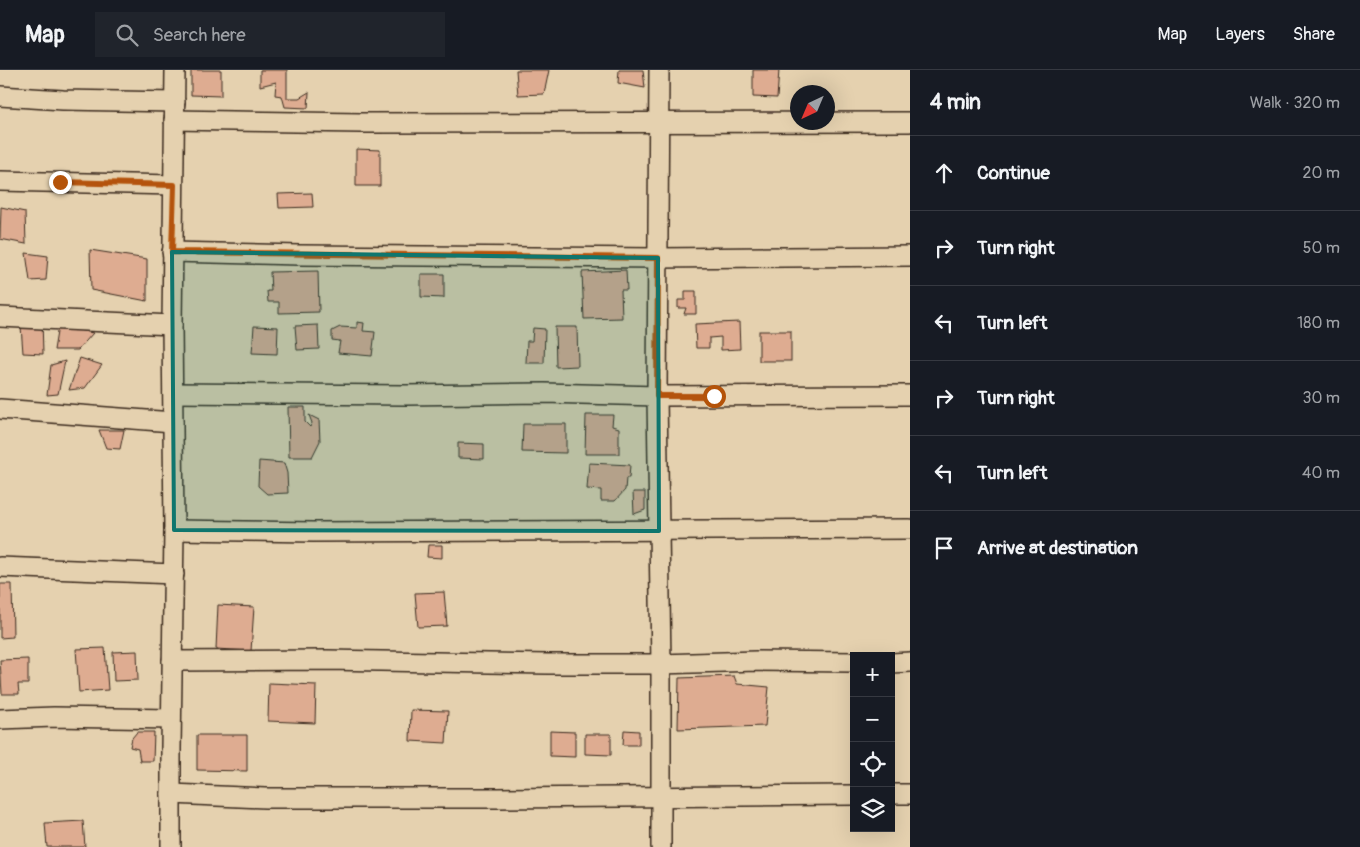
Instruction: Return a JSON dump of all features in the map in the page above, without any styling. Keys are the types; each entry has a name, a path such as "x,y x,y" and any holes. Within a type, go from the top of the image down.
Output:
{"street":[{"path":"171,847 174,574 172,252 175,70"},
{"path":"659,70 657,396 661,664 661,847"},
{"path":"0,96 174,111 361,123 910,122"},
{"path":"0,181 174,185"},
{"path":"172,252 658,258 910,256"},
{"path":"0,316 172,325"},
{"path":"173,393 406,395 544,393 657,396 910,395"},
{"path":"0,409 173,422"},
{"path":"174,530 313,532 910,529"},
{"path":"0,567 174,574"},
{"path":"172,661 327,660 548,664 661,664 756,661 850,662"},
{"path":"895,662 910,662"},
{"path":"0,719 54,717 171,719"},
{"path":"171,794 265,798 661,798 850,794"},
{"path":"895,794 910,794"}],"highlighted area":[{"path":"172,252 658,258 659,531 174,530"}],"building":[{"path":"191,70 221,70 221,96 191,95"},
{"path":"260,70 287,70 287,98 299,98 309,92 308,108 285,107 282,96 275,95 276,82 260,86"},
{"path":"516,70 549,70 544,94 518,95"},
{"path":"619,70 643,70 645,88 618,83"},
{"path":"753,70 779,70 777,98 753,97"},
{"path":"356,149 380,150 380,186 356,186"},
{"path":"312,193 313,207 279,208 278,194"},
{"path":"1,207 25,212 26,244 0,239"},
{"path":"90,250 147,259 147,301 91,290"},
{"path":"26,253 48,256 46,280 30,281"},
{"path":"626,270 627,290 621,290 622,318 584,319 582,272"},
{"path":"318,271 319,312 279,313 279,302 268,302 267,291 271,291 270,272"},
{"path":"421,274 444,274 444,298 421,297"},
{"path":"685,291 696,291 696,314 684,314 686,308 678,308 678,300 685,300"},
{"path":"42,319 43,354 23,353 21,326"},
{"path":"357,322 364,323 363,331 375,332 372,356 338,353 340,341 332,340 332,331 340,327 357,328"},
{"path":"739,322 740,349 721,350 721,337 709,338 709,348 696,348 695,324"},
{"path":"318,325 319,349 297,350 295,326"},
{"path":"58,326 93,333 78,350 54,350"},
{"path":"254,326 278,327 277,354 252,353"},
{"path":"555,327 577,327 578,366 556,367"},
{"path":"533,328 545,329 544,363 526,363 527,341 532,341"},
{"path":"759,331 791,331 791,361 759,361"},
{"path":"80,358 102,365 85,388 69,390"},
{"path":"65,361 58,394 47,395 51,365"},
{"path":"288,407 305,407 305,422 310,427 312,423 309,415 319,420 320,441 312,457 289,457"},
{"path":"586,415 613,415 612,426 619,428 619,454 585,454"},
{"path":"523,424 566,424 566,453 522,452"},
{"path":"99,430 124,430 120,449 106,448"},
{"path":"458,443 484,444 484,459 458,458"},
{"path":"259,461 284,463 287,473 288,493 267,494 258,486"},
{"path":"589,463 630,465 629,478 626,478 625,490 615,501 601,501 601,490 587,489"},
{"path":"633,492 645,492 645,510 634,514"},
{"path":"428,545 442,545 442,558 427,557"},
{"path":"0,584 12,584 13,637 0,638"},
{"path":"444,592 447,626 418,627 415,593"},
{"path":"218,605 254,607 251,651 216,649"},
{"path":"105,648 108,690 79,692 76,649"},
{"path":"137,651 138,680 114,681 113,652"},
{"path":"28,659 28,684 18,684 19,694 2,694 0,660"},
{"path":"734,676 737,684 769,687 765,726 678,729 679,678"},
{"path":"269,683 316,685 315,723 268,721"},
{"path":"411,710 448,711 446,743 410,741"},
{"path":"624,730 639,731 639,745 623,745"},
{"path":"550,731 575,732 575,757 550,756"},
{"path":"137,732 154,732 153,761 140,761 138,749 130,747 132,738"},
{"path":"585,734 611,734 611,755 585,754"},
{"path":"197,735 247,735 247,771 197,770"},
{"path":"83,821 85,847 47,847 45,823"}],"route":[{"path":"60,182 174,185 172,252 658,258 657,396 714,396"}]}
